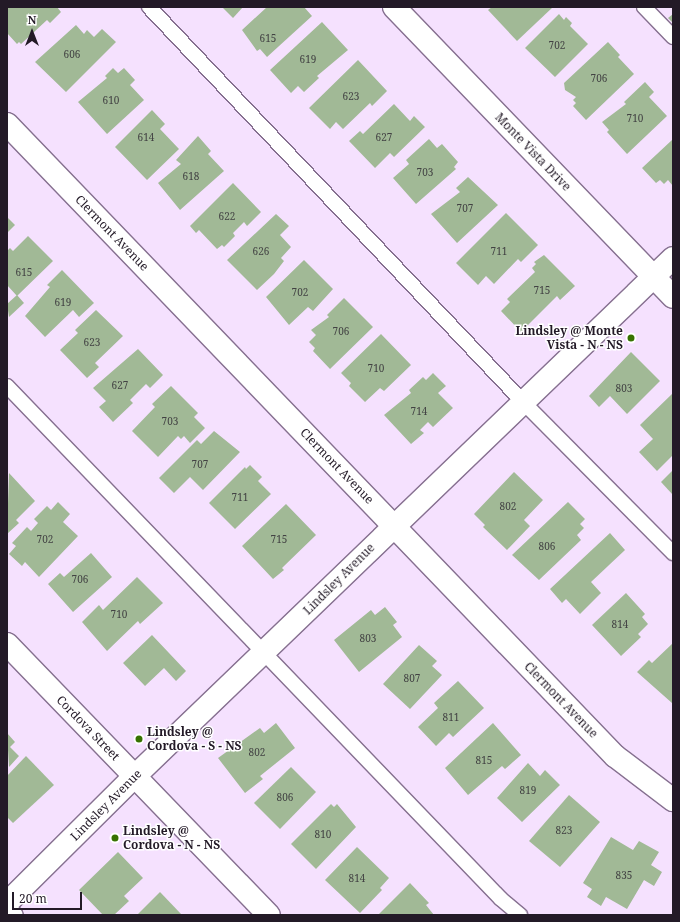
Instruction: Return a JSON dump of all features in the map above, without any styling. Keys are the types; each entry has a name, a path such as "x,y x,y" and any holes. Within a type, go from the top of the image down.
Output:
{"street":[{"name":"Monte Vista Drive","path":"394,7 673,297"},
{"name":"Clermont Avenue","path":"7,124 615,756 673,800"},
{"name":"Lindsley Avenue","path":"7,904 135,776 673,258"},
{"name":"Cordova Street","path":"7,644 268,915"}],"lane":[{"path":"149,7 523,402 673,553"},
{"path":"644,7 673,37"},
{"path":"7,386 501,899 520,915"},
{"path":"7,904 16,915"}],"building":[{"path":"7,7 57,7 61,12 50,23 47,20 21,44 19,42 17,44 7,33"},
{"path":"222,7 243,7 233,18"},
{"path":"267,7 304,7 312,16 267,57 260,49 257,51 242,30"},
{"path":"492,7 553,7 517,41 488,10"},
{"path":"559,14 564,20 566,17 572,23 570,26 588,44 555,77 525,48"},
{"path":"673,14 673,23 668,18"},
{"path":"322,22 348,50 317,76 319,78 304,92 298,86 291,93 270,70"},
{"path":"76,25 84,34 87,30 94,37 102,29 116,42 66,92 35,62"},
{"path":"608,42 620,55 618,57 634,74 586,120 573,106 576,103 573,100 576,97 565,90 564,83"},
{"path":"358,60 387,91 372,106 370,103 343,129 336,122 330,129 309,108"},
{"path":"113,68 118,73 124,68 135,80 130,85 144,100 107,134 78,102 107,78 105,76"},
{"path":"645,82 654,92 649,97 667,116 627,154 607,132 609,130 602,122 626,104 624,102"},
{"path":"394,104 410,121 414,116 425,127 394,157 390,153 375,168 349,141 360,131 363,134"},
{"path":"152,110 165,124 160,129 179,149 147,180 115,147"},
{"path":"198,136 211,151 208,154 224,171 180,210 158,183 181,164 176,160"},
{"path":"429,139 437,148 442,144 458,162 454,167 456,169 416,204 393,178 409,164 406,160"},
{"path":"672,140 673,186 668,180 664,184 660,180 656,183 642,168"},
{"path":"468,177 498,205 457,243 431,214 460,192 456,188"},
{"path":"233,183 261,212 247,226 244,222 233,233 235,236 224,247 222,245 217,249 199,230 196,233 190,226"},
{"path":"506,213 538,245 521,262 518,259 494,284 486,276 478,285 456,263"},
{"path":"276,214 289,226 280,235 291,247 281,258 284,261 274,274 257,290 227,260"},
{"path":"7,217 15,225 7,233"},
{"path":"28,236 53,261 17,296 7,285 7,251 10,248 13,251"},
{"path":"544,255 575,286 560,300 557,296 521,332 501,311 510,302 507,299 535,272 532,268 536,264 534,262"},
{"path":"304,260 333,289 313,311 308,307 289,325 266,297"},
{"path":"62,270 94,303 79,317 73,310 45,337 25,316 50,287 47,285"},
{"path":"17,295 24,303 9,317 7,304"},
{"path":"344,298 373,327 330,369 313,351 315,348 309,342 316,335 311,330 329,317 327,315"},
{"path":"96,310 123,336 95,363 99,367 87,378 60,350 78,333 75,330"},
{"path":"381,334 411,365 384,391 380,388 365,402 349,386 351,383 341,373"},
{"path":"138,349 163,375 150,388 146,384 130,400 133,403 113,422 99,407 106,401 93,388"},
{"path":"631,352 660,381 627,414 610,396 599,407 589,396"},
{"path":"433,373 446,386 438,393 453,408 433,427 428,422 420,430 424,433 411,444 384,415 411,393 409,390 423,377 426,380"},
{"path":"171,386 198,413 194,417 205,428 190,443 184,436 181,439 178,436 158,457 132,431 155,407 152,404"},
{"path":"673,393 673,455 657,471 639,452 653,439 640,425"},
{"path":"214,431 240,452 203,490 190,477 174,493 159,478 197,440 201,444"},
{"path":"250,465 262,477 258,481 271,494 235,529 209,503 245,467 246,469"},
{"path":"673,470 673,495 661,482"},
{"path":"514,472 543,500 524,520 530,526 507,550 483,527 485,525 474,514"},
{"path":"9,473 35,501 16,520 19,523 7,534"},
{"path":"58,502 70,514 63,522 78,536 39,577 25,562 22,566 9,554 16,546 12,543 27,527 31,531 38,523 34,519 47,506 51,510"},
{"path":"568,502 585,519 580,524 584,528 577,535 581,540 539,580 512,555"},
{"path":"286,504 316,535 282,568 284,570 273,579 242,546"},
{"path":"610,533 625,550 591,582 601,593 580,614 566,599 562,603 550,589"},
{"path":"91,553 112,577 73,612 48,584 60,573 64,577"},
{"path":"137,577 163,603 140,624 138,621 107,651 82,622 99,605 103,610"},
{"path":"626,593 645,614 642,617 648,624 638,634 641,637 621,656 592,625"},
{"path":"385,607 397,622 393,625 402,637 359,672 334,640 371,610 375,615"},
{"path":"152,635 186,671 176,681 164,668 145,686 123,663"},
{"path":"673,643 672,703 637,672 649,660 652,663"},
{"path":"419,645 437,661 432,666 442,675 410,709 383,684"},
{"path":"458,681 484,708 453,737 449,733 436,746 418,727 438,708 434,703"},
{"path":"276,723 295,748 260,776 263,779 245,793 218,758 260,728 264,733"},
{"path":"493,723 521,755 505,769 502,766 468,795 445,768"},
{"path":"7,733 15,742 10,747 19,756 9,767"},
{"path":"26,756 54,785 13,823 7,817 7,776"},
{"path":"528,763 540,776 545,770 560,785 522,822 497,798"},
{"path":"291,767 316,792 280,829 254,803"},
{"path":"569,795 600,822 560,867 529,841"},
{"path":"331,804 334,807 337,804 356,827 316,869 291,844"},
{"path":"611,837 633,850 639,841 659,852 651,865 662,872 654,886 644,880 627,909 606,897 601,906 587,897 592,889 583,883"},
{"path":"357,847 389,878 380,888 382,890 360,913 325,880"},
{"path":"118,852 143,878 124,896 129,901 114,915 103,915 79,890"},
{"path":"410,883 429,903 426,905 434,915 378,915"},
{"path":"160,892 182,915 137,915"}],"place":[{"name":"Lindsley @ Monte Vista - N - NS","path":"631,338"},
{"name":"Lindsley @ Cordova - S - NS","path":"139,739"},
{"name":"Lindsley @ Cordova - N - NS","path":"115,838"}]}
